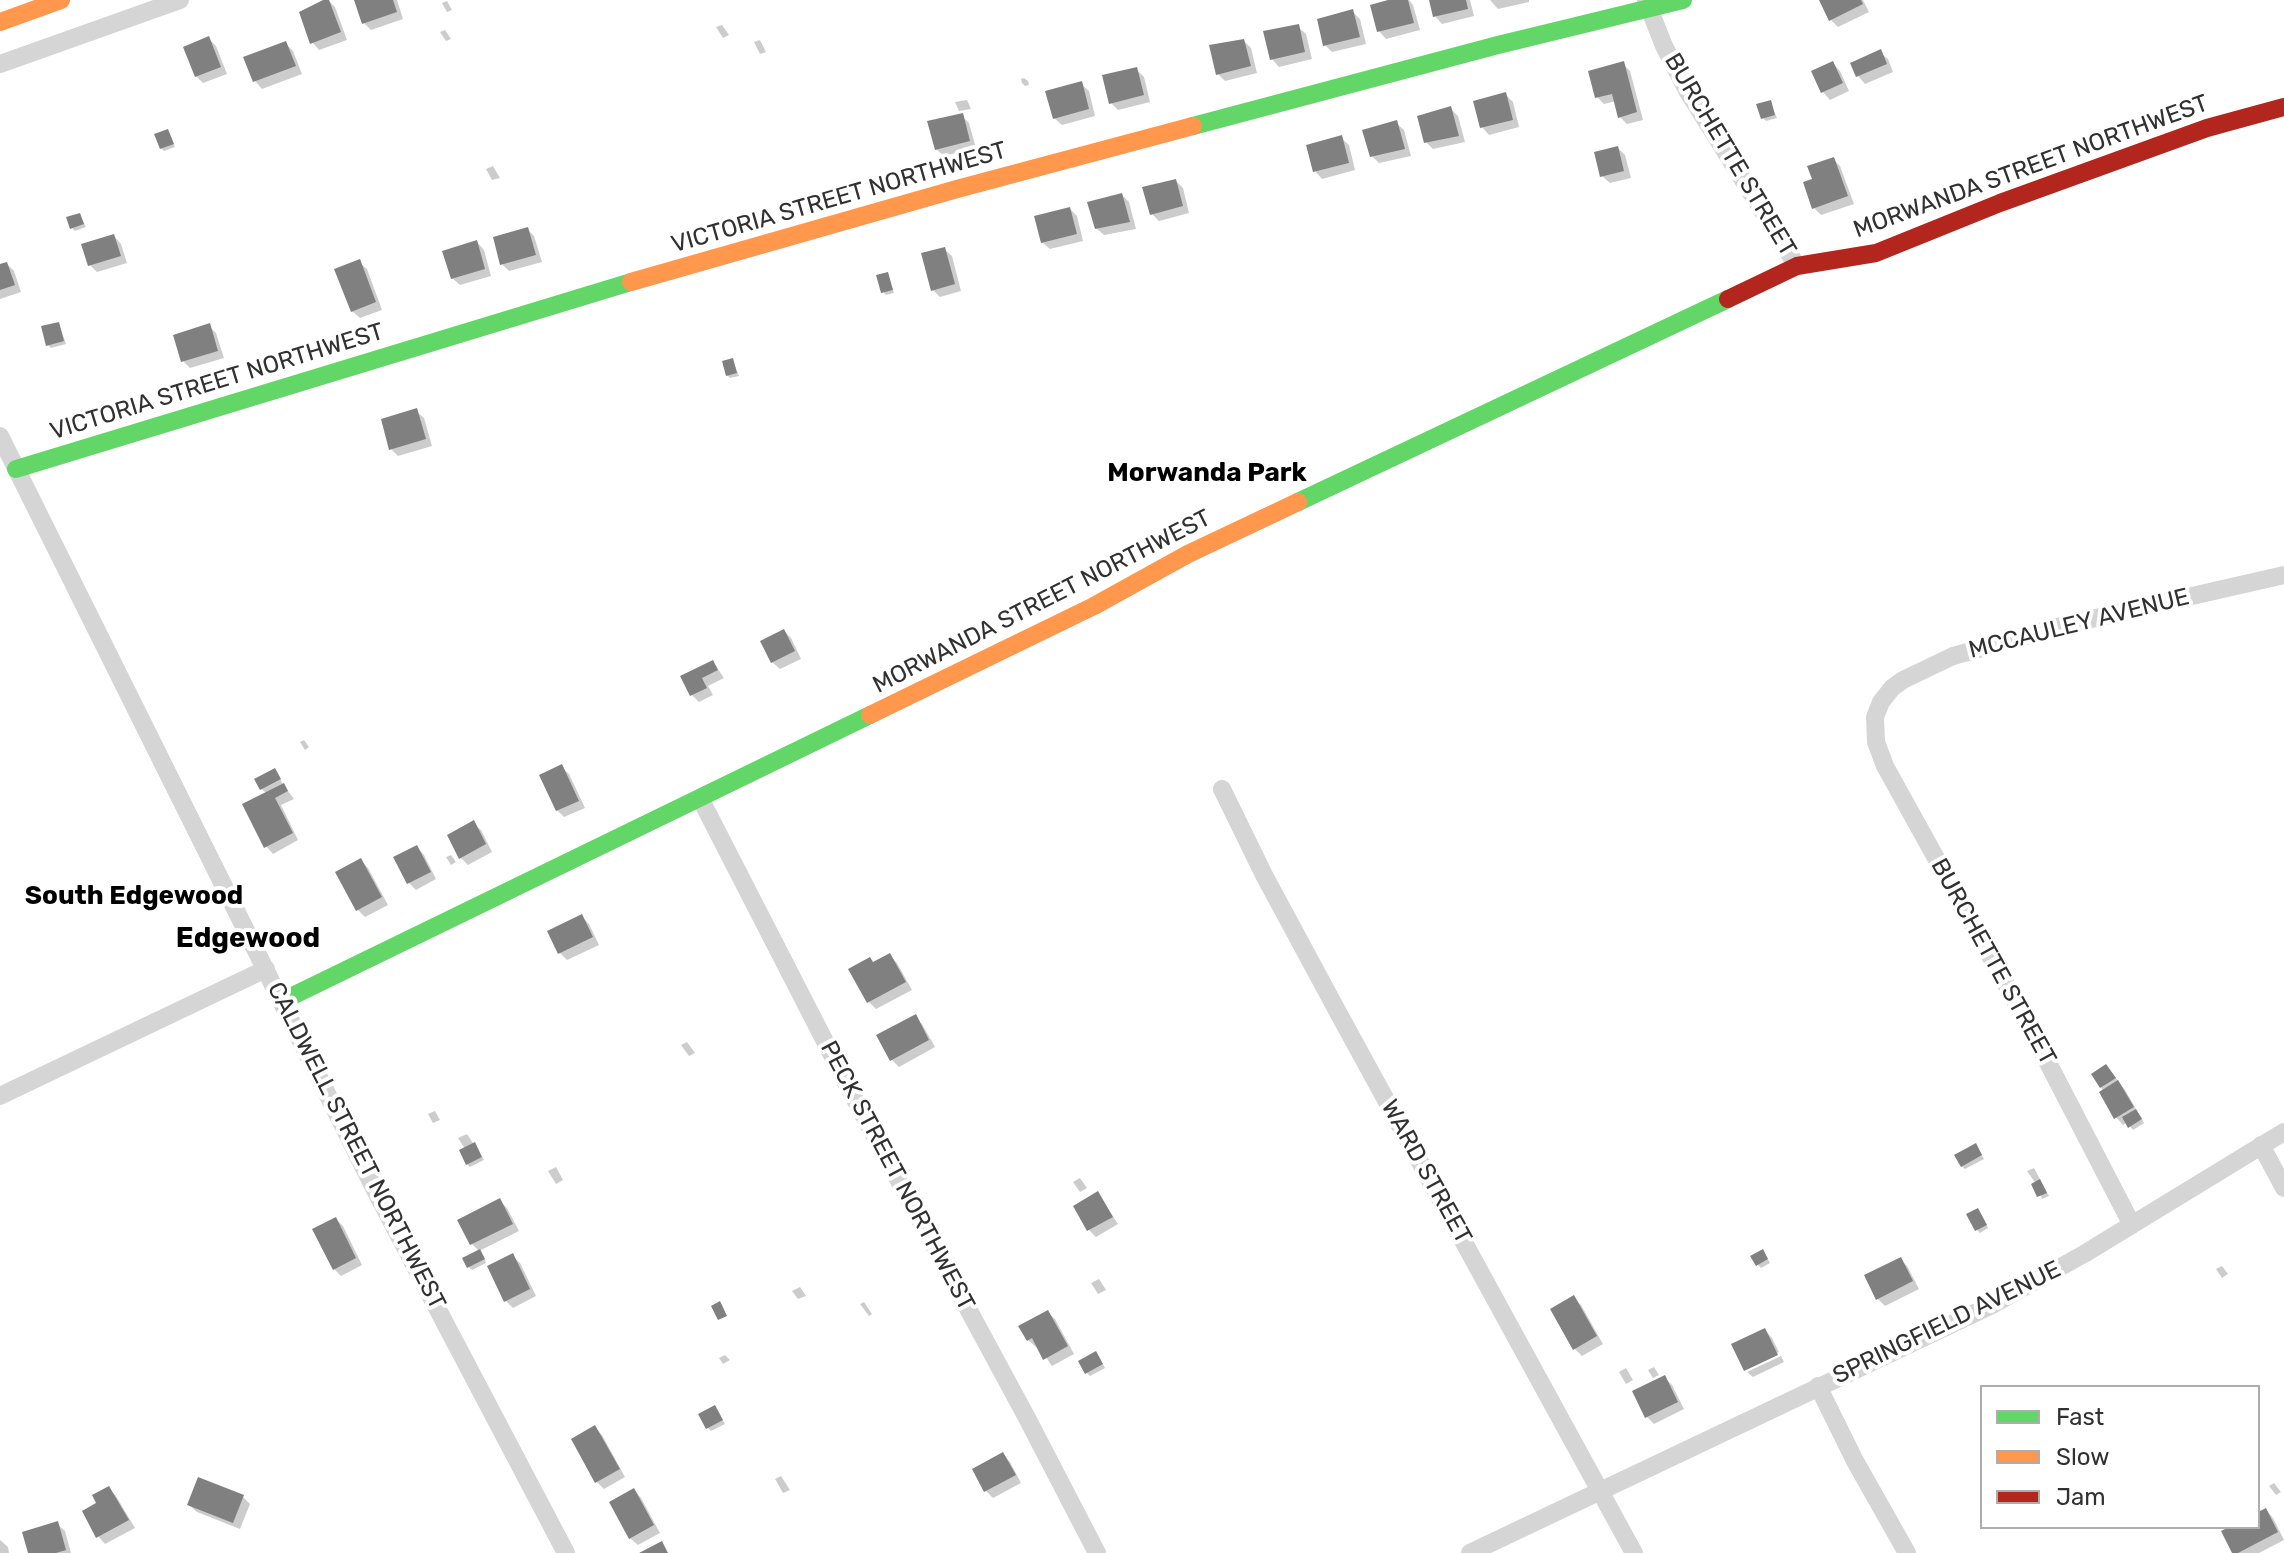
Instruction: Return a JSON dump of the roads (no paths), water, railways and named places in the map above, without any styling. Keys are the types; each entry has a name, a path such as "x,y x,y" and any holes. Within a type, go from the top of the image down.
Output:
{"street":[{"path":"0,22 61,0"},
{"path":"0,64 180,0"},
{"name":"VICTORIA STREET NORTHWEST","path":"16,469 546,307 885,209 1647,5 1683,0"},
{"name":"BURCHETTE STREET","path":"1647,5 1688,92 1797,266"},
{"name":"MORWANDA STREET NORTHWEST","path":"282,1001 1094,606 1188,554 1797,266 1876,253 2000,203 2207,128 2284,107"},
{"name":"CALDWELL STREET NORTHWEST","path":"0,436 376,1192 566,1553"},
{"name":"MCCAULEY AVENUE","path":"1885,697 1903,680 1981,646 2284,575"},
{"name":"BURCHETTE STREET","path":"1885,697 1875,717 1874,729 1885,766 2030,1028 2132,1225"},
{"name":"WARD STREET","path":"1222,789 1332,1002 1634,1553"},
{"name":"PECK STREET NORTHWEST","path":"700,798 852,1094 1097,1553"},
{"path":"0,1096 266,969"},
{"name":"SPRINGFIELD AVENUE","path":"1470,1553 1994,1304 2132,1225 2284,1132"},
{"path":"2261,1145 2284,1188"},
{"path":"1818,1386 1855,1461 1907,1553"}],"district":[{"name":"Morwanda Park","path":"1207,473"},
{"name":"South Edgewood","path":"134,896"},
{"name":"Edgewood","path":"248,939"}]}
